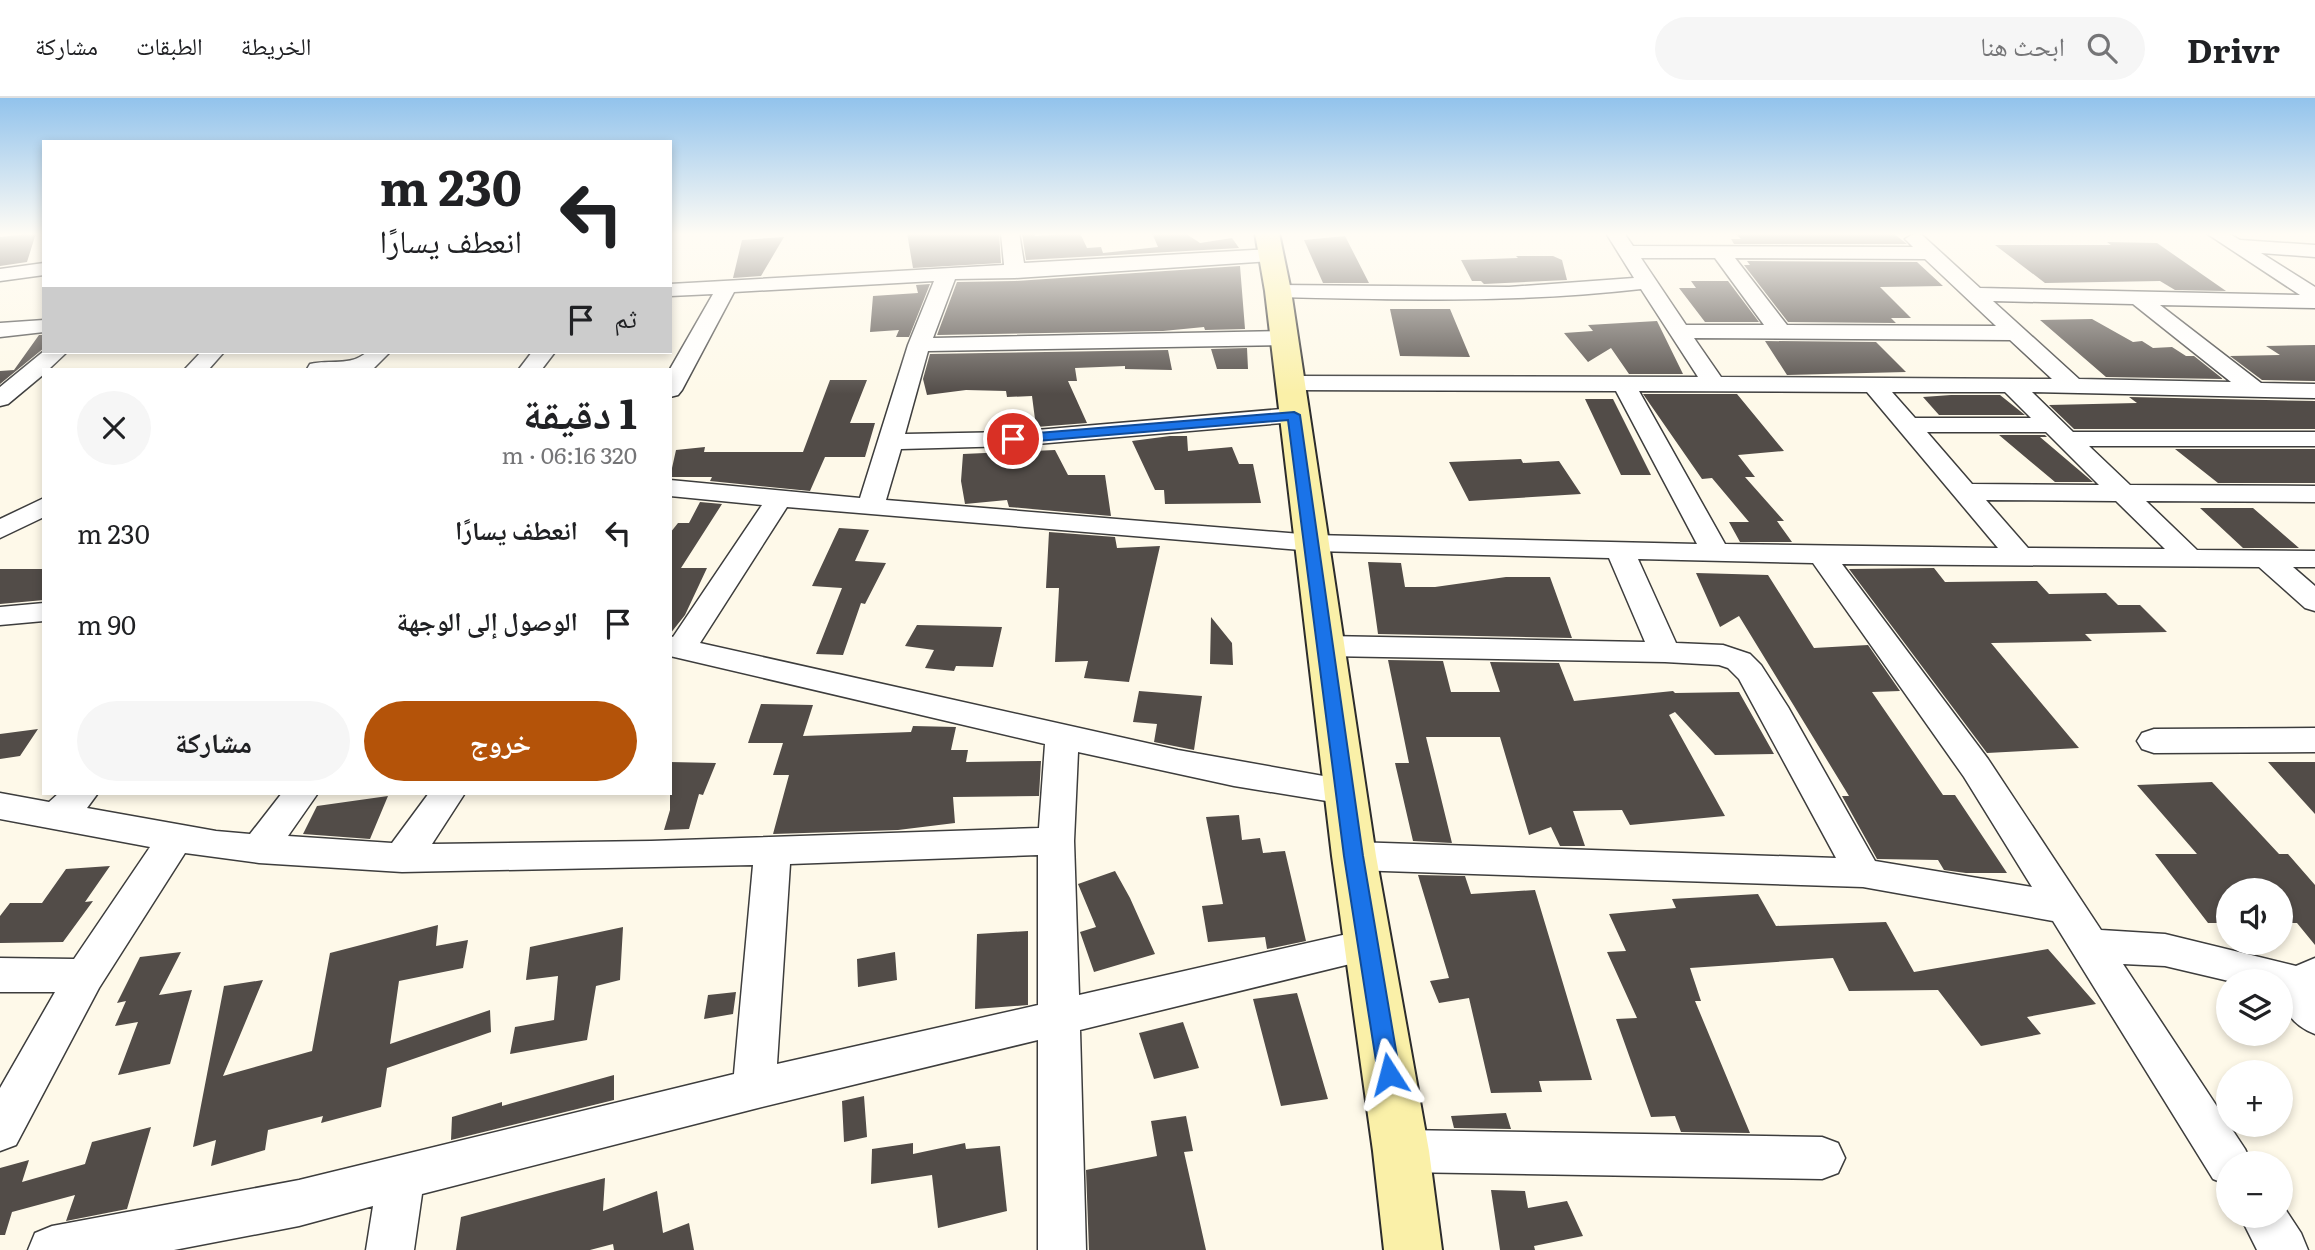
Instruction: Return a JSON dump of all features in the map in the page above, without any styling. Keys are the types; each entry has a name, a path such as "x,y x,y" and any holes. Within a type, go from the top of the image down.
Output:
{"street":[{"path":"672,290 749,287"},
{"path":"871,507 919,345 942,287"},
{"path":"1276,287 1353,856 1401,1151 1413,1250"},
{"path":"1451,287 1500,294 1611,287"},
{"path":"1651,287 1713,383"},
{"path":"1747,287 1780,331"},
{"path":"1967,287 2073,386"},
{"path":"672,386 726,288"},
{"path":"1975,294 2315,302"},
{"path":"2140,299 2255,390"},
{"path":"0,330 42,326"},
{"path":"1678,331 2014,332"},
{"path":"919,345 1283,338"},
{"path":"0,399 54,354"},
{"path":"197,368 211,354"},
{"path":"340,368 362,367 370,363 377,354"},
{"path":"531,368 542,354"},
{"path":"889,442 1013,439 1292,399 1623,383 2011,385 2315,391"},
{"path":"1623,383 1716,553"},
{"path":"1874,384 2020,557"},
{"path":"2011,385 2192,559"},
{"path":"1907,425 2315,439"},
{"path":"672,488 1312,543 1821,555 2315,559"},
{"path":"1964,492 2315,494"},
{"path":"779,499 676,647 843,683 1062,737 1249,777 1345,791"},
{"path":"1620,551 1665,652"},
{"path":"1821,555 1976,768 2222,1151"},
{"path":"2268,560 2315,602"},
{"path":"0,616 42,612"},
{"path":"1326,646 1665,652 1723,655 1739,661 1750,672 1863,873"},
{"path":"1062,737 1056,841 1062,1250"},
{"path":"2154,741 2315,740"},
{"path":"259,849 300,795"},
{"path":"402,858 447,795"},
{"path":"0,806 69,804 175,839 259,849 402,858 773,852 1056,841"},
{"path":"0,1130 85,976 175,839"},
{"path":"754,1088 773,852"},
{"path":"1353,856 1863,873 2067,908"},
{"path":"52,1250 286,1206 754,1088 1369,945"},
{"path":"2091,946 2165,950 2232,965 2310,992"},
{"path":"0,975 85,976"},
{"path":"1401,1151 1822,1158"},
{"path":"390,1250 401,1179"},
{"path":"2270,1228 2284,1250"}],"building":[{"path":"916,287 929,287 909,337 896,337 899,330 870,332 873,296 918,293"},
{"path":"955,287 1242,287 1245,329 1205,330 1204,327 1163,331 937,335"},
{"path":"1732,287 1759,322 1705,322 1679,288"},
{"path":"1761,287 1895,287 1880,287 1911,318 1891,318 1896,323 1788,322"},
{"path":"2170,287 2220,287 2226,291 2175,290"},
{"path":"1390,309 1450,309 1470,357 1400,356"},
{"path":"2092,319 2133,342 2142,341 2153,348 2172,347 2186,356 2194,356 2223,379 2106,377 2040,320"},
{"path":"1657,321 1683,374 1629,374 1611,348 1588,362 1564,333 1593,331 1588,325"},
{"path":"39,335 42,335 42,350 0,384 0,371 14,370"},
{"path":"1765,341 1876,342 1906,372 1787,375"},
{"path":"2315,345 2315,381 2262,380 2230,356 2280,355 2266,346"},
{"path":"1247,348 1248,369 1217,369 1211,349"},
{"path":"1168,350 1172,370 1125,369 1125,366 1075,368 1077,381 1068,381 1087,423 1036,427 1032,396 1007,397 1006,391 966,390 927,395 923,379 930,354"},
{"path":"830,380 867,380 850,423 875,423 865,457 825,457 810,491 710,481 712,477 672,477 676,450 705,447 704,452 803,452"},
{"path":"1643,394 1737,394 1784,451 1738,455 1755,477 1745,477 1784,521 1777,521 1792,542 1740,542 1729,522 1749,522 1712,478 1702,479"},
{"path":"2000,395 2025,415 1939,415 1923,397"},
{"path":"2129,397 2315,401 2315,429 2074,429 2049,405 2137,403"},
{"path":"1585,399 1613,399 1651,475 1621,475"},
{"path":"1999,435 2045,435 2047,437 2040,437 2093,482 2055,482"},
{"path":"1187,436 1188,451 1232,447 1239,464 1253,464 1261,503 1165,504 1164,490 1155,490 1132,441"},
{"path":"2175,449 2315,449 2315,483 2218,483"},
{"path":"1055,450 1068,475 1105,475 1111,516 1009,507 1007,500 965,504 961,481 963,454"},
{"path":"1521,459 1523,463 1559,461 1581,494 1469,501 1449,462"},
{"path":"700,502 722,504 681,568 707,568 685,615 672,631 672,530 678,523 689,523"},
{"path":"2200,508 2253,508 2299,548 2243,548"},
{"path":"839,528 869,530 855,561 886,563 865,604 861,603 843,655 816,654 842,588 812,586"},
{"path":"1049,532 1115,537 1117,548 1160,546 1129,682 1084,678 1088,661 1055,662 1059,588 1046,588"},
{"path":"1368,562 1401,563 1405,587 1435,587 1506,577 1550,577 1572,638 1378,634"},
{"path":"1934,568 1945,582 2037,581 2049,594 2106,593 2118,605 2140,605 2167,632 2085,634 2092,641 1991,643 2079,748 1987,753 1849,569"},
{"path":"0,569 42,569 42,600 0,604"},
{"path":"1696,573 1768,575 1814,648 1868,645 1900,691 1872,692 1943,795 1955,795 2007,873 1944,870 1938,860 1877,859 1842,796 1849,796 1739,616 1720,627"},
{"path":"1211,617 1232,643 1233,665 1210,664"},
{"path":"917,625 1002,627 993,667 956,666 954,671 925,668 934,650 905,646"},
{"path":"1388,660 1443,661 1451,692 1500,692 1490,662 1559,663 1574,701 1673,691 1739,692 1774,754 1715,755 1675,712 1669,715 1725,816 1630,825 1622,810 1573,811 1585,846 1560,846 1551,827 1529,835 1500,737 1426,737 1452,843 1413,841 1395,763 1409,763"},
{"path":"1139,691 1202,696 1194,750 1154,742 1157,724 1133,722"},
{"path":"761,704 813,705 803,736 911,732 913,726 956,727 951,750 968,750 966,762 1041,761 1039,796 953,797 955,823 898,830 773,834 789,775 773,775 783,743 748,743"},
{"path":"38,729 20,756 0,759 0,734"},
{"path":"672,762 716,763 703,795 699,794 689,829 664,830 670,810"},
{"path":"2268,762 2315,762 2315,814"},
{"path":"2212,782 2279,854 2288,854 2315,885 2315,945 2297,923 2293,923 2293,878 2216,878 2216,923 2208,923 2155,854 2197,854 2137,785"},
{"path":"388,796 370,839 303,834 317,806"},
{"path":"1239,815 1242,840 1260,838 1263,853 1285,851 1306,941 1267,949 1265,937 1208,942 1202,906 1223,904 1206,817"},
{"path":"110,866 85,902 93,901 63,942 0,943 0,916 10,903 42,903 66,869"},
{"path":"1115,871 1155,954 1094,972 1080,932 1096,927 1078,884"},
{"path":"1418,875 1465,876 1471,894 1535,890 1592,1080 1539,1081 1542,1092 1491,1093 1469,998 1439,1003 1430,981 1449,978"},
{"path":"1758,894 1776,926 1886,922 1914,972 2048,949 2096,1004 2027,1017 2041,1034 1981,1046 1938,990 1849,991 1833,958 1690,968 1701,1001 1695,1001 1750,1133 1681,1132 1675,1116 1651,1117 1616,1019 1637,1018 1607,952 1626,951 1609,914 1676,908 1672,899"},
{"path":"438,925 436,946 468,940 463,968 399,981 390,1044 490,1010 491,1032 387,1068 381,1107 321,1123 323,1116 268,1130 265,1150 211,1166 216,1140 193,1147 224,986 263,980 223,1076 312,1051 330,953"},
{"path":"623,927 620,980 596,986 587,1040 510,1054 515,1027 554,1020 558,976 526,980 530,947"},
{"path":"1028,931 1028,1005 975,1009 977,934"},
{"path":"181,952 159,995 192,990 170,1064 118,1075 138,1022 115,1026 126,1001 117,1003 140,957"},
{"path":"895,952 897,980 858,987 857,959"},
{"path":"736,992 733,1014 704,1019 708,995"},
{"path":"1297,993 1328,1099 1281,1106 1253,999"},
{"path":"1183,1022 1199,1068 1154,1079 1139,1033"},
{"path":"614,1075 614,1100 451,1140 452,1117"},
{"path":"864,1096 867,1137 844,1142 842,1101"},
{"path":"1506,1113 1511,1129 1454,1128 1451,1116"},
{"path":"1186,1116 1193,1151 1184,1152 1206,1250 1089,1250 1086,1170 1157,1156 1151,1121"},
{"path":"151,1127 127,1209 66,1221 75,1195 12,1212 5,1235 0,1235 0,1168 29,1160 22,1182 85,1164 92,1142"},
{"path":"913,1143 913,1154 965,1143 966,1149 1000,1146 1007,1211 938,1228 932,1175 871,1184 872,1149"},
{"path":"605,1178 603,1211 657,1191 663,1233 689,1223 694,1250 614,1250 613,1244 590,1250 456,1250 461,1217"},
{"path":"1491,1190 1525,1191 1528,1208 1567,1201 1583,1236 1534,1246 1535,1250 1500,1250"}],"route":[{"path":"1013,439 1294,415 1353,856 1389,1074"}]}
